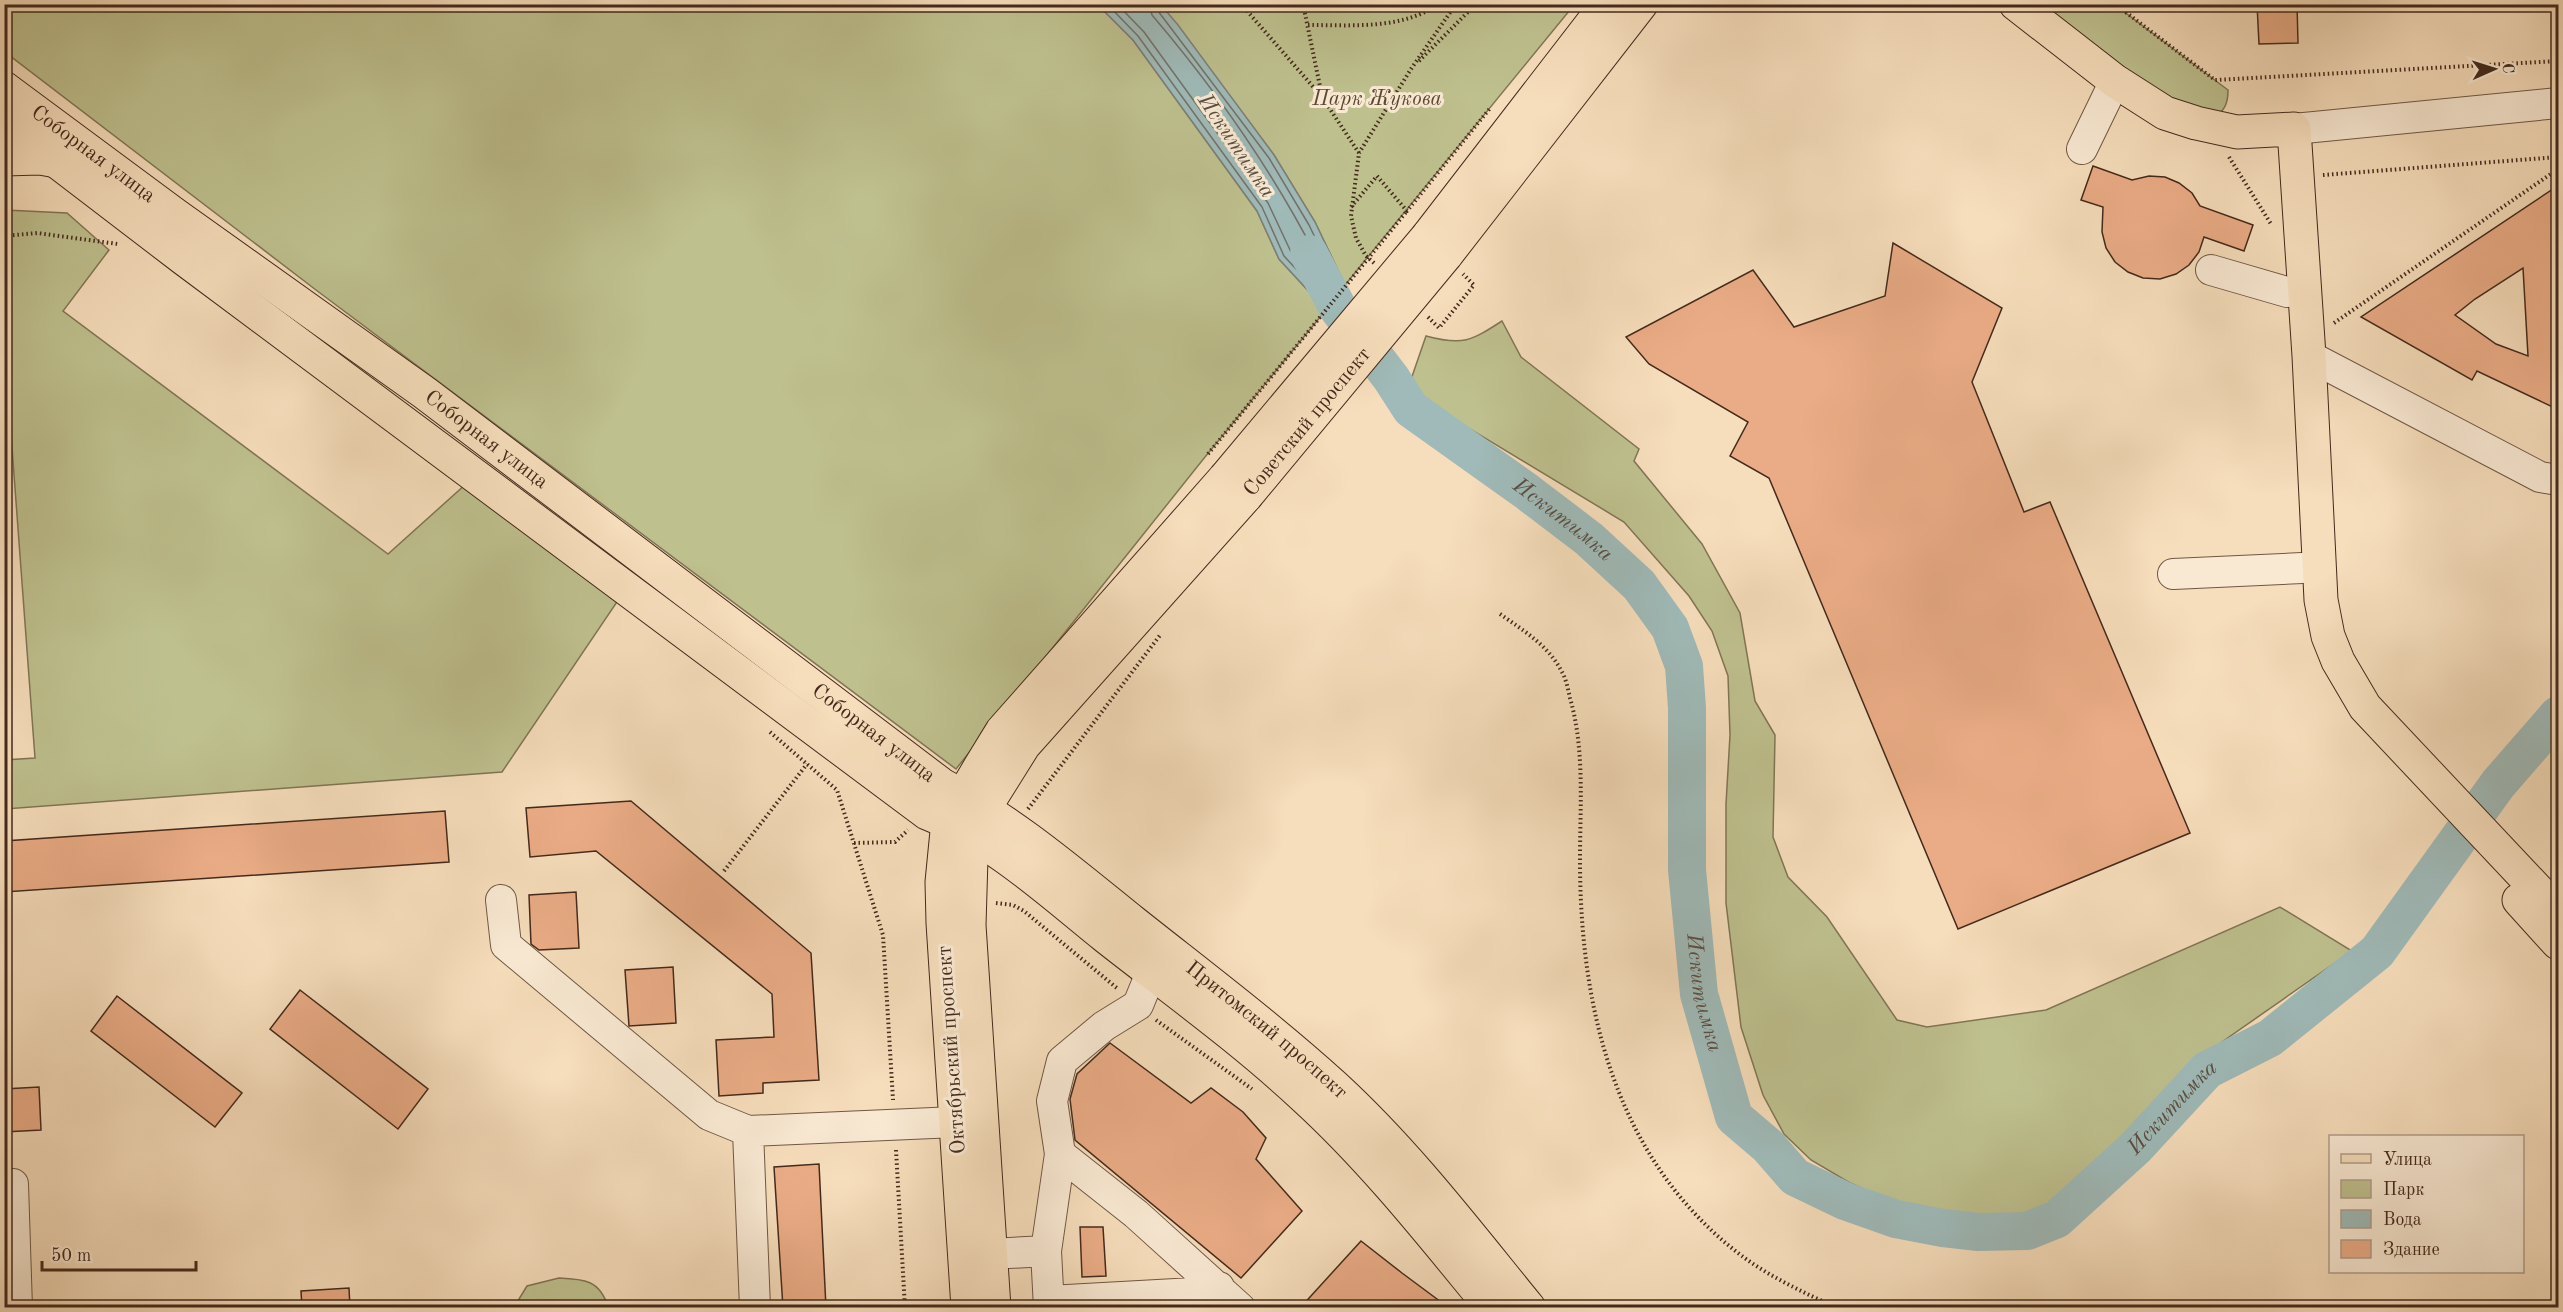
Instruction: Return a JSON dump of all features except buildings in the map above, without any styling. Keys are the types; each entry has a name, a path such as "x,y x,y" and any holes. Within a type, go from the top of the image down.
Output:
{"main road":[{"name":"Советский проспект","path":"1444,253 1608,4"},
{"name":"Советский проспект","path":"968,816 1226,477 1444,253 1641,4"},
{"path":"2016,4 2115,81 2165,113 2236,132 2285,130"},
{"name":"Соборная улица","path":"4,88 174,214 425,393 942,785 968,816"},
{"name":"Соборная улица","path":"4,121 193,266 927,813 968,816"},
{"path":"2285,130 2287,292 2302,568 2311,631 2324,669 2352,717 2388,745 2559,912"},
{"path":"2285,130 2309,356 2323,614 2335,653 2350,684 2388,745 2559,943"},
{"name":"Соборная улица","path":"4,159 40,158 57,161"},
{"name":"Притомский проспект","path":"968,816 1007,858 1273,1069 1323,1114 1404,1202 1492,1308"},
{"name":"Притомский проспект","path":"968,816 1018,830 1334,1086 1414,1169 1529,1308"},
{"name":"Октябрьский проспект","path":"968,816 942,882 968,1308"},
{"name":"Октябрьский проспект","path":"968,816 971,858 969,925 994,1308"}],"lane":[{"path":"2082,149 2115,81"},
{"path":"2285,130 2559,103"},
{"path":"2211,270 2287,292"},
{"path":"2309,356 2540,477 2559,480"},
{"path":"2173,574 2302,568"},
{"path":"642,599 660,571"},
{"path":"501,900 506,945 709,1115 748,1131 956,1122"},
{"path":"1151,973 1138,1005 1104,1026 1062,1061 1052,1101 1060,1154 1046,1251 1049,1304 1194,1293 1229,1297"},
{"path":"748,1131 756,1308"},
{"path":"1060,1154 1136,1214 1229,1297"},
{"path":"13,1184 17,1308"},
{"path":"991,1254 1046,1251"}],"path":[{"path":"1241,4 1322,97 1359,153"},
{"path":"1303,4 1322,97"},
{"path":"1308,25 1372,25 1404,21 1439,4"},
{"path":"1374,264 1366,256 1356,238 1350,208 1359,153 1411,69 1456,4"},
{"path":"1411,69 1476,4"},
{"path":"2115,4 2215,80 2559,61"},
{"path":"2320,176 2559,157"},
{"path":"2328,327 2559,169"},
{"path":"1226,477 1407,211 1377,176 1350,208"},
{"path":"4,236 37,232 116,243 126,250"},
{"path":"1423,312 1439,328 1474,285 1444,253"},
{"path":"1500,614 1544,645 1563,673 1574,712 1580,753 1580,910 1586,967 1611,1076 1633,1125 1659,1172 1699,1219 1742,1256 1791,1286 1837,1308"},
{"path":"764,726 837,789 883,936 905,1308"},
{"path":"724,871 807,764"},
{"path":"995,902 1012,905 1024,911 1160,1024 1257,1093"}],"green space":[{"path":"8,4 1098,5 1133,40 1257,211 1279,259 1326,310 1205,457 956,769 316,290 5,52 4,13"},
{"name":"Парк Жукова","path":"1161,5 1574,5 1345,285 1315,222 1274,155"},
{"path":"2035,5 2115,5 2228,90 2225,106 2213,116 2191,117"},
{"path":"5,210 67,213 109,250 63,311 388,554 466,484 621,596 502,772 5,809 4,760 35,758 5,353"},
{"path":"1502,321 1521,357 1639,449 1634,461 1702,544 1740,613 1755,701 1775,735 1773,837 1788,877 1827,917 1897,1020 1927,1027 2046,1010 2280,907 2352,951 2202,1056 2107,1156 2088,1197 2076,1209 2032,1222 1977,1225 1923,1214 1850,1183 1811,1160 1784,1134 1763,1095 1741,1027 1726,903 1726,804 1730,735 1728,676 1712,631 1689,596 1624,522 1407,391 1426,336 1449,341 1466,340"},
{"path":"559,1278 583,1280 596,1286 605,1298 608,1307 519,1307 519,1299 527,1286"}],"water":[{"path":"1098,5 1161,5 1178,25 1274,155 1315,222 1345,285 1326,310 1279,259 1257,211 1133,40"}],"waterway":[{"name":"Искитимка","path":"1309,254 1339,310 1391,378 1411,409 1589,539 1639,585 1670,628 1684,666 1687,708 1687,870 1699,994 1734,1117 1768,1146 1795,1177 1845,1201 1896,1219 1979,1232 2027,1231 2057,1219 2135,1148 2207,1070 2270,1038 2377,952 2498,784 2558,715"}]}
